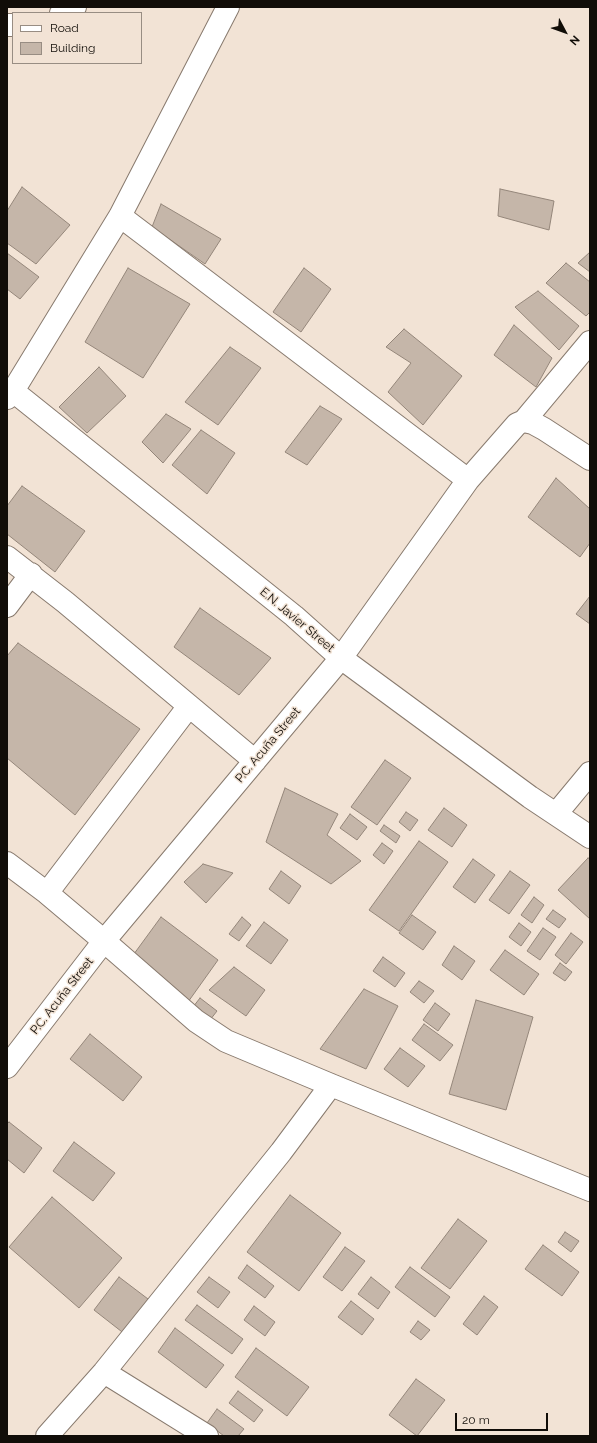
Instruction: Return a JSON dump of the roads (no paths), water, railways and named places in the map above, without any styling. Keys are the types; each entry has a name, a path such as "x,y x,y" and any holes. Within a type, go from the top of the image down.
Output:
{"street":[{"path":"63,12 75,7"},
{"path":"10,395 120,216 228,7"},
{"path":"120,216 468,480"},
{"name":"P.C. Acuña Street","path":"7,1067 104,941 341,658 468,480 517,424 524,421 590,342"},
{"name":"E.N. Javier Street","path":"10,395 294,616 341,658 530,797 590,837"},
{"path":"524,421 533,423 544,429 590,459"},
{"path":"7,557 31,574 256,761"},
{"path":"7,606 31,574"},
{"path":"47,893 189,706"},
{"path":"556,814 590,773"},
{"path":"7,863 47,893 196,1022 226,1040 331,1085 590,1190"},
{"path":"47,1436 104,1372 281,1152 331,1085"},
{"path":"104,1372 207,1436"}]}
